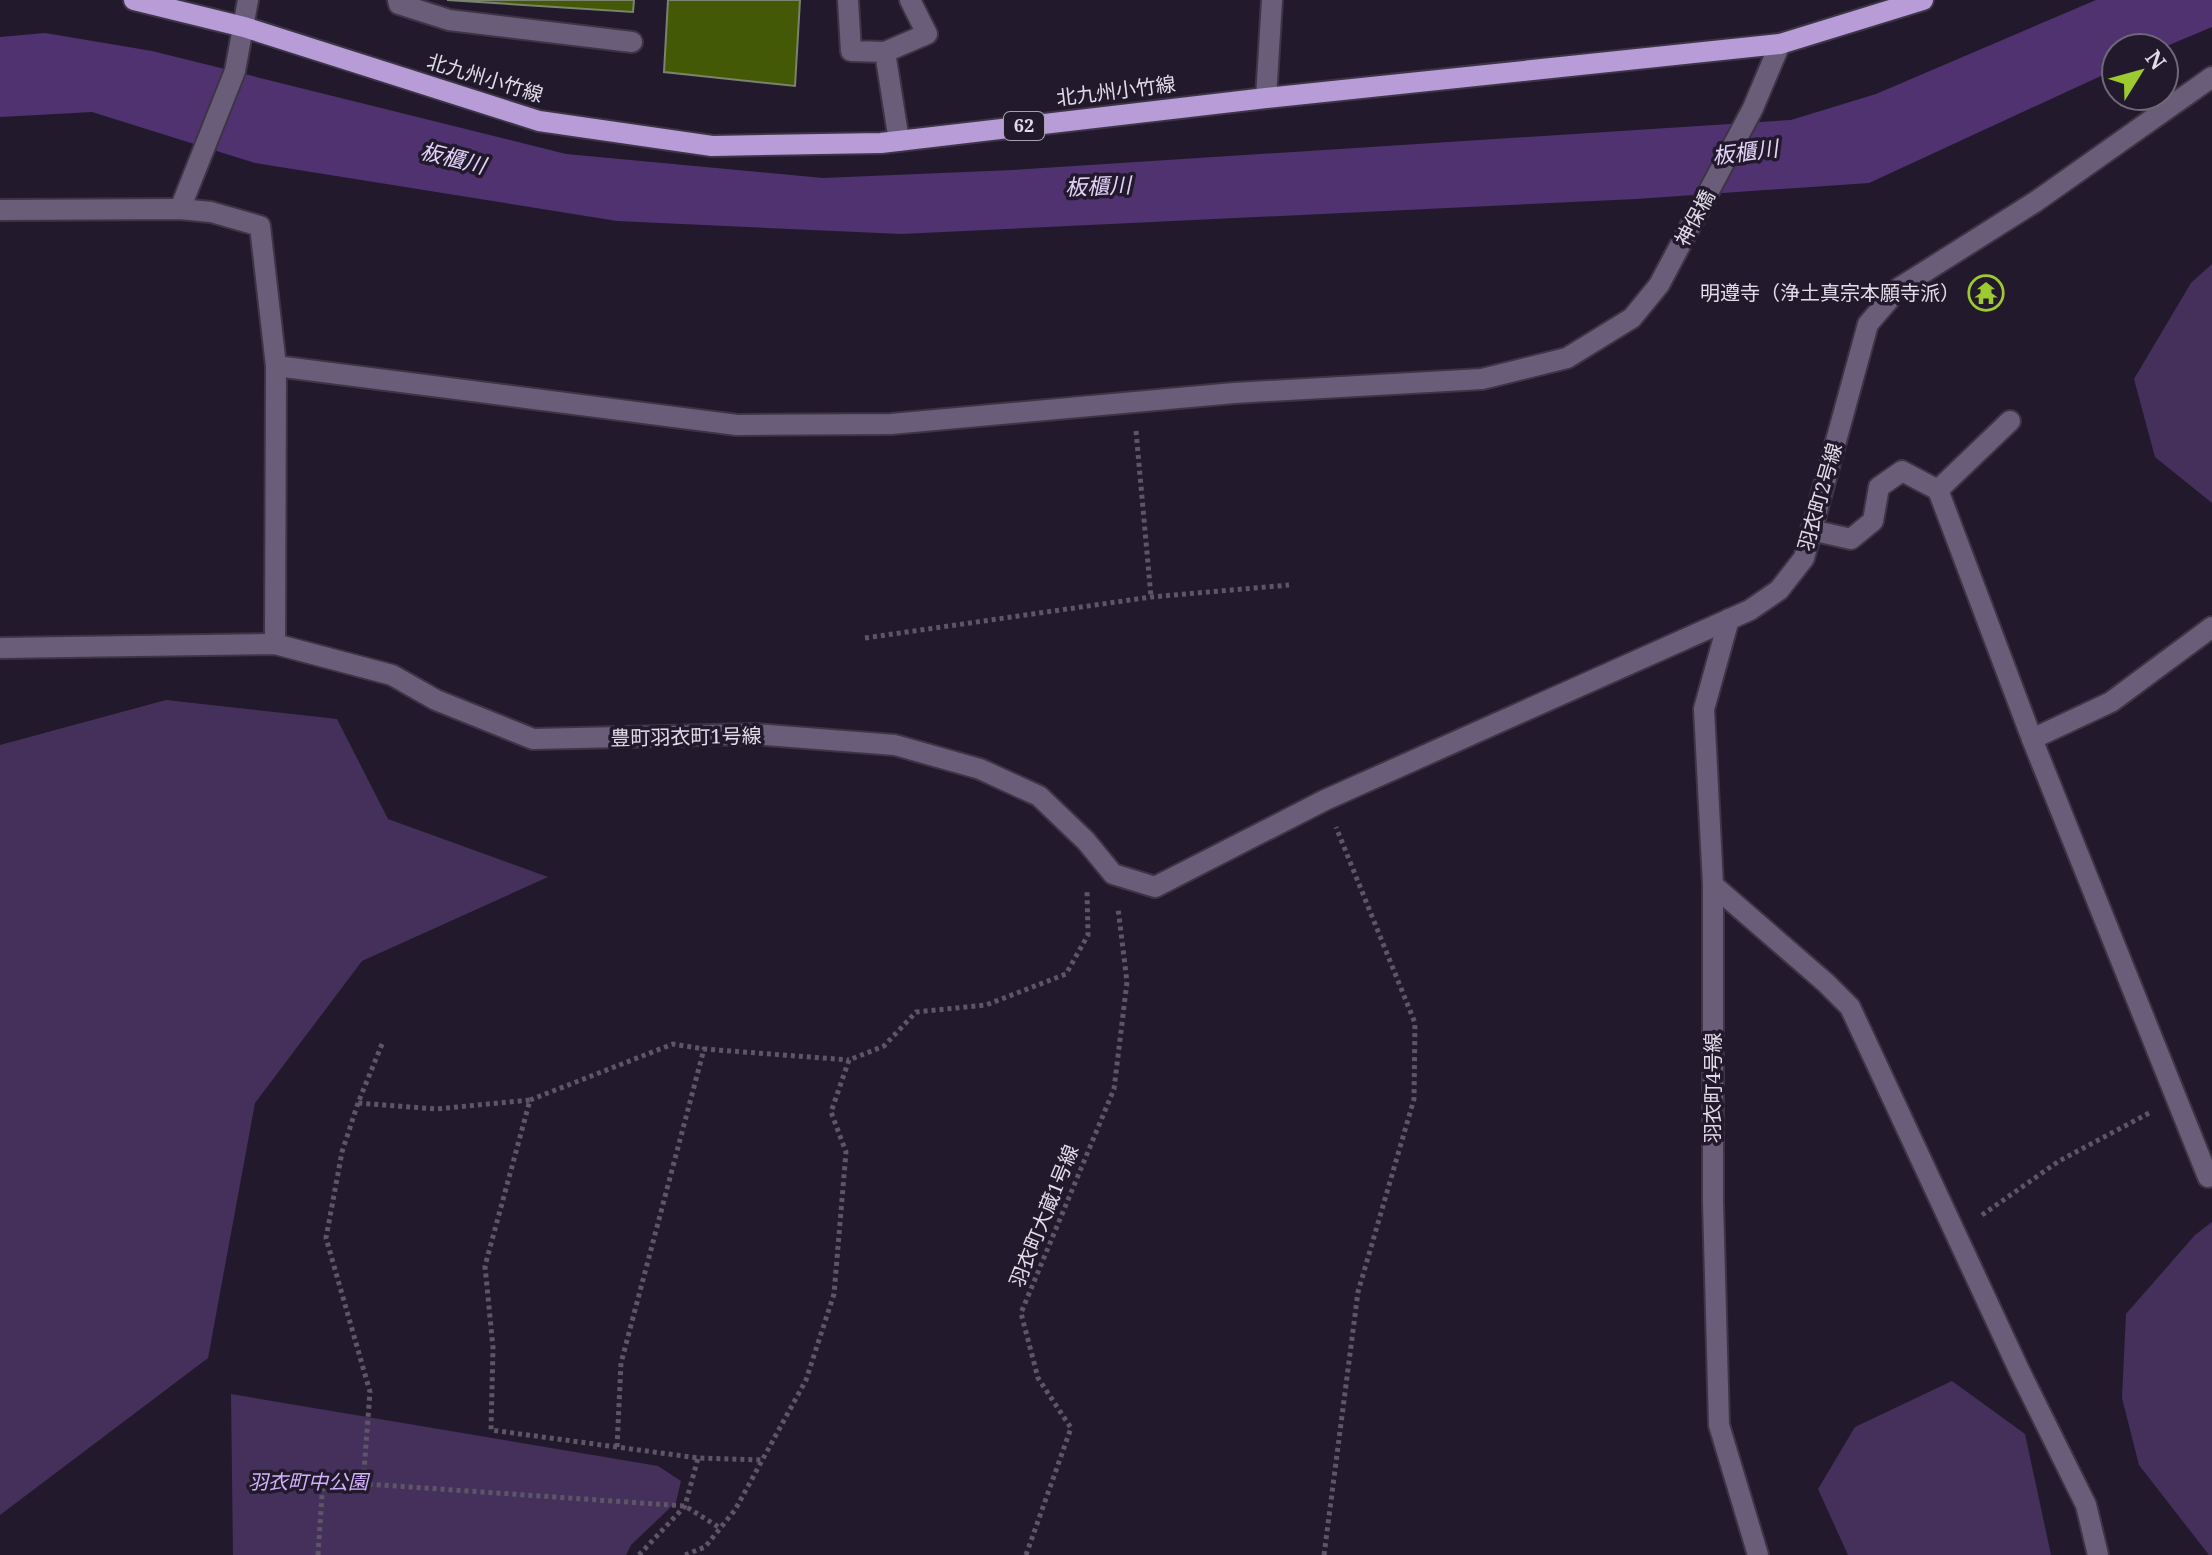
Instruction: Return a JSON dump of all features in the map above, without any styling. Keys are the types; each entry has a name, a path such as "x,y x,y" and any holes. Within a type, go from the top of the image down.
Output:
{"main road":[{"name":"北九州小竹線","path":"134,0 244,27 539,121 712,146 881,143 1266,98 1780,44 1923,0"}],"street":[{"path":"180,209 235,71 248,0"},
{"path":"398,0 399,4 449,20 632,42"},
{"path":"848,0 851,51 885,52 927,34 910,0"},
{"path":"1266,98 1272,0"},
{"name":"神保橋","path":"276,366 737,425 891,424 1234,393 1482,379 1567,358 1632,318 1659,285 1753,108 1780,44"},
{"path":"885,52 899,141"},
{"name":"羽衣町2号線","path":"1325,800 1750,610 1779,590 1804,558 1868,324 1899,288 2035,202 2212,77"},
{"path":"0,210 180,209 211,212 260,226 276,366 275,644"},
{"path":"1938,490 2010,421"},
{"path":"1811,530 1851,539 1873,521 1879,487 1902,471 1938,490 2032,739 2208,1177"},
{"name":"羽衣町4号線","path":"1729,619 1704,709 1713,885 1713,1202 1719,1425 1758,1555"},
{"path":"2032,739 2111,702 2212,627"},
{"name":"豊町羽衣町1号線","path":"0,648 275,644 392,675 436,700 533,739 754,734 895,745 980,769 1039,796 1086,841 1113,874"},
{"path":"1113,874 1155,887 1325,800"},
{"path":"1713,885 1850,1007 2020,1372 2086,1505 2098,1555"}],"path":[{"path":"1133,402 1151,597"},
{"path":"865,638 1151,597 1289,585"},
{"path":"1324,1555 1358,1292 1414,1099 1415,1023 1325,800"},
{"path":"358,1103 436,1109 530,1100 673,1044 849,1060 884,1046 916,1012 986,1005 1066,974 1088,935 1086,841"},
{"name":"羽衣町大蔵1号線","path":"1026,1555 1071,1428 1038,1378 1021,1313 1114,1089 1127,982 1113,874"},
{"path":"363,1484 370,1392 326,1238 342,1152 382,1044"},
{"path":"617,1447 621,1363 704,1049"},
{"path":"685,1555 705,1547 735,1510 806,1380 834,1294 846,1152 831,1112 849,1060"},
{"path":"1955,1234 2059,1161 2176,1099"},
{"path":"530,1100 485,1266 493,1348 491,1430 698,1458 762,1460"},
{"path":"639,1555 685,1506 698,1458"},
{"path":"318,1555 323,1481 685,1506 720,1528"}],"green space":[{"path":"2212,264 2212,503 2155,457 2134,379 2191,283"},
{"path":"166,700 337,719 388,819 548,877 362,961 255,1103 208,1358 0,1515 0,745"},
{"path":"2212,1222 2212,1555 2209,1555 2139,1465 2122,1398 2126,1314 2195,1235"},
{"path":"1952,1381 2025,1434 2051,1555 1848,1555 1818,1489 1855,1427"},
{"name":"羽衣町中公園","path":"231,1394 658,1466 681,1481 676,1502 631,1545 626,1555 233,1555"}],"water":[{"name":"板櫃川","path":"2096,0 2212,0 2212,27 2180,40 2180,32 2100,32 2100,76 1869,183 1636,199 901,234 617,221 255,163 92,112 0,117 0,37 45,33 152,51 566,154 823,178 1013,170 1791,120 1876,94"}],"building":[{"path":"447,0 634,0 633,12"},
{"path":"668,0 800,0 795,86 664,72"}],"place":[{"name":"明遵寺（浄土真宗本願寺派）","path":"1986,293"}]}
